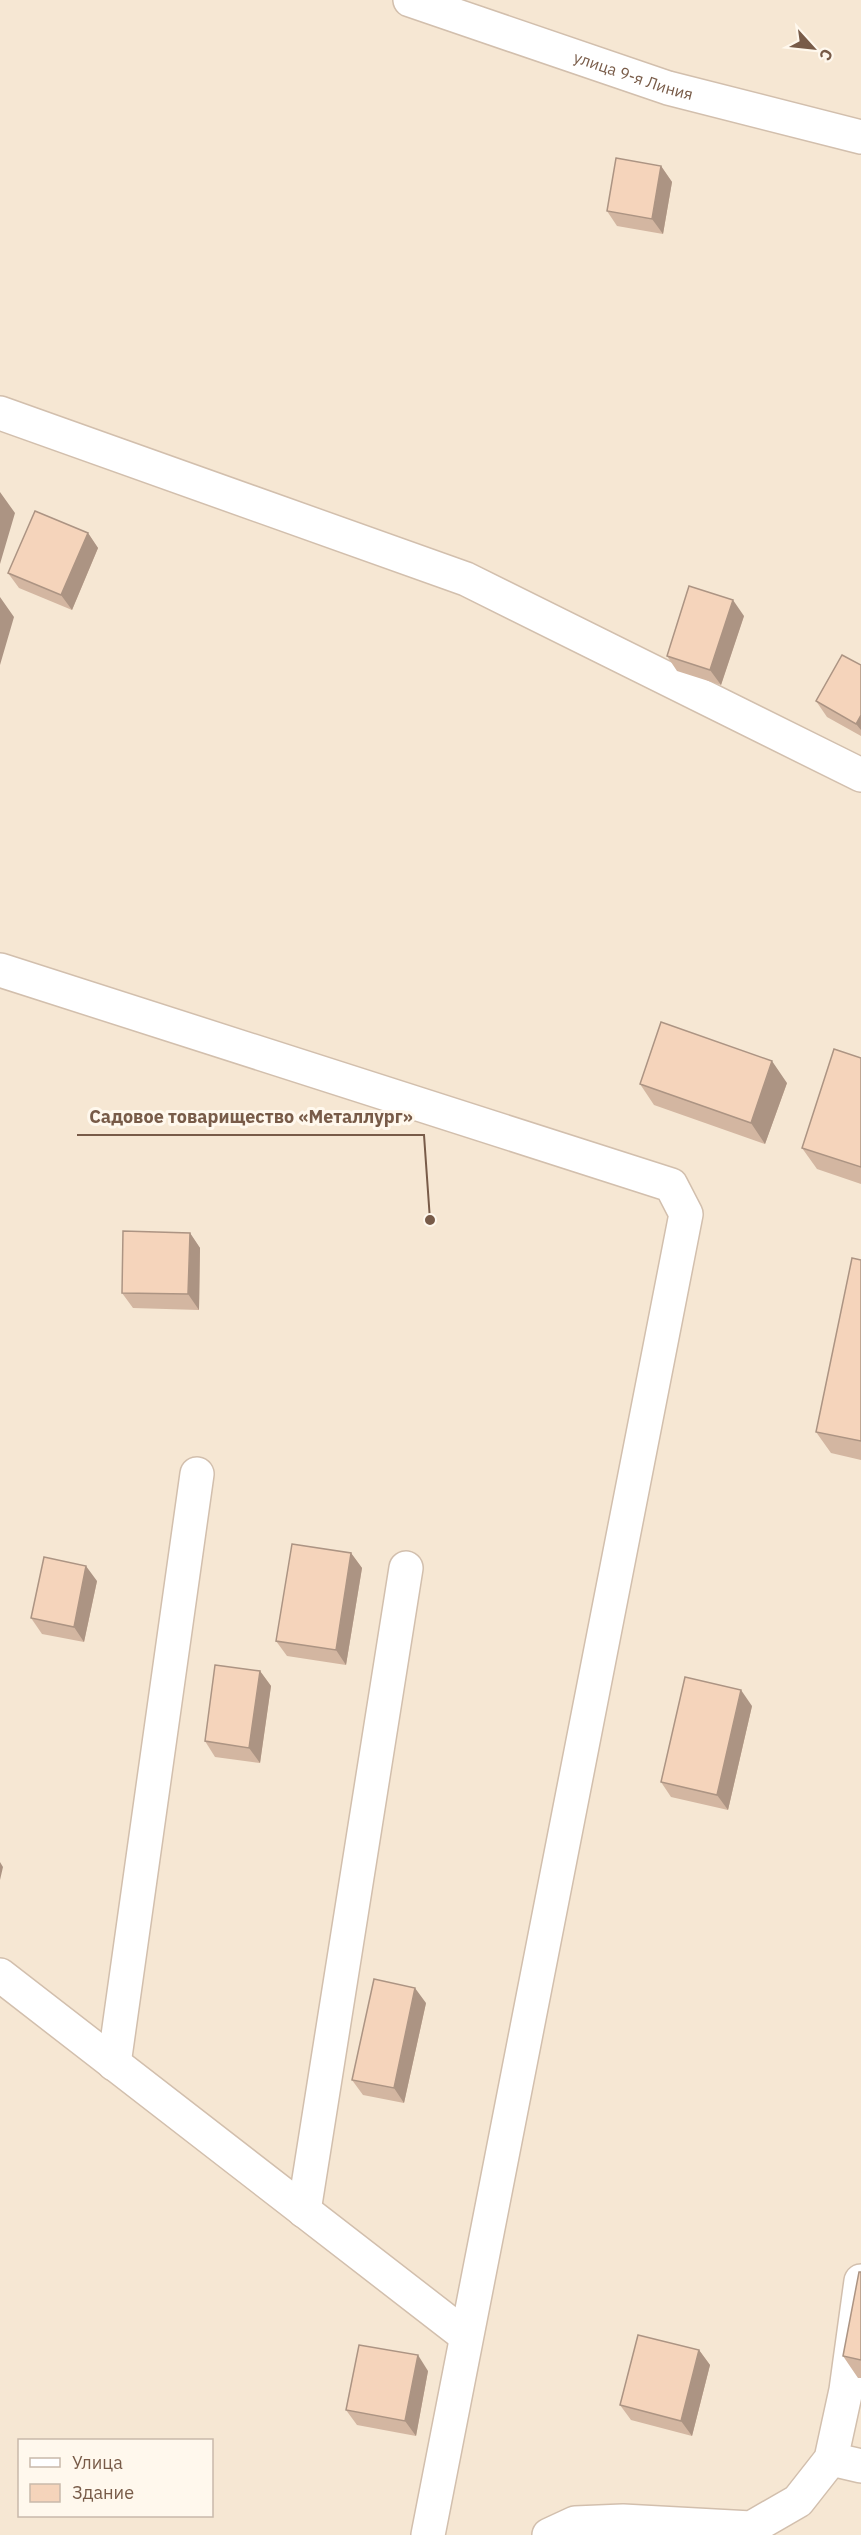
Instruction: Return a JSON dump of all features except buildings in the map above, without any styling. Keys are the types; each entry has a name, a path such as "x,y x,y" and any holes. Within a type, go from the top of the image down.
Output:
{"street":[{"name":"улица 9-я Линия","path":"410,0 668,88 861,137"},
{"path":"0,413 466,579 861,775"},
{"path":"0,970 671,1185 686,1214 428,2535"},
{"path":"114,2064 197,1474"},
{"path":"304,2211 406,1568"},
{"path":"0,1974 466,2336"},
{"path":"549,2535 575,2523 613,2522 751,2528 798,2501 846,2462 846,2390 861,2281"}],"shaded area":[{"path":"0,0 861,0 861,2535 0,2535"}],"place":[{"name":"Садовое товарищество «Металлург»","path":"430,1220"}]}
